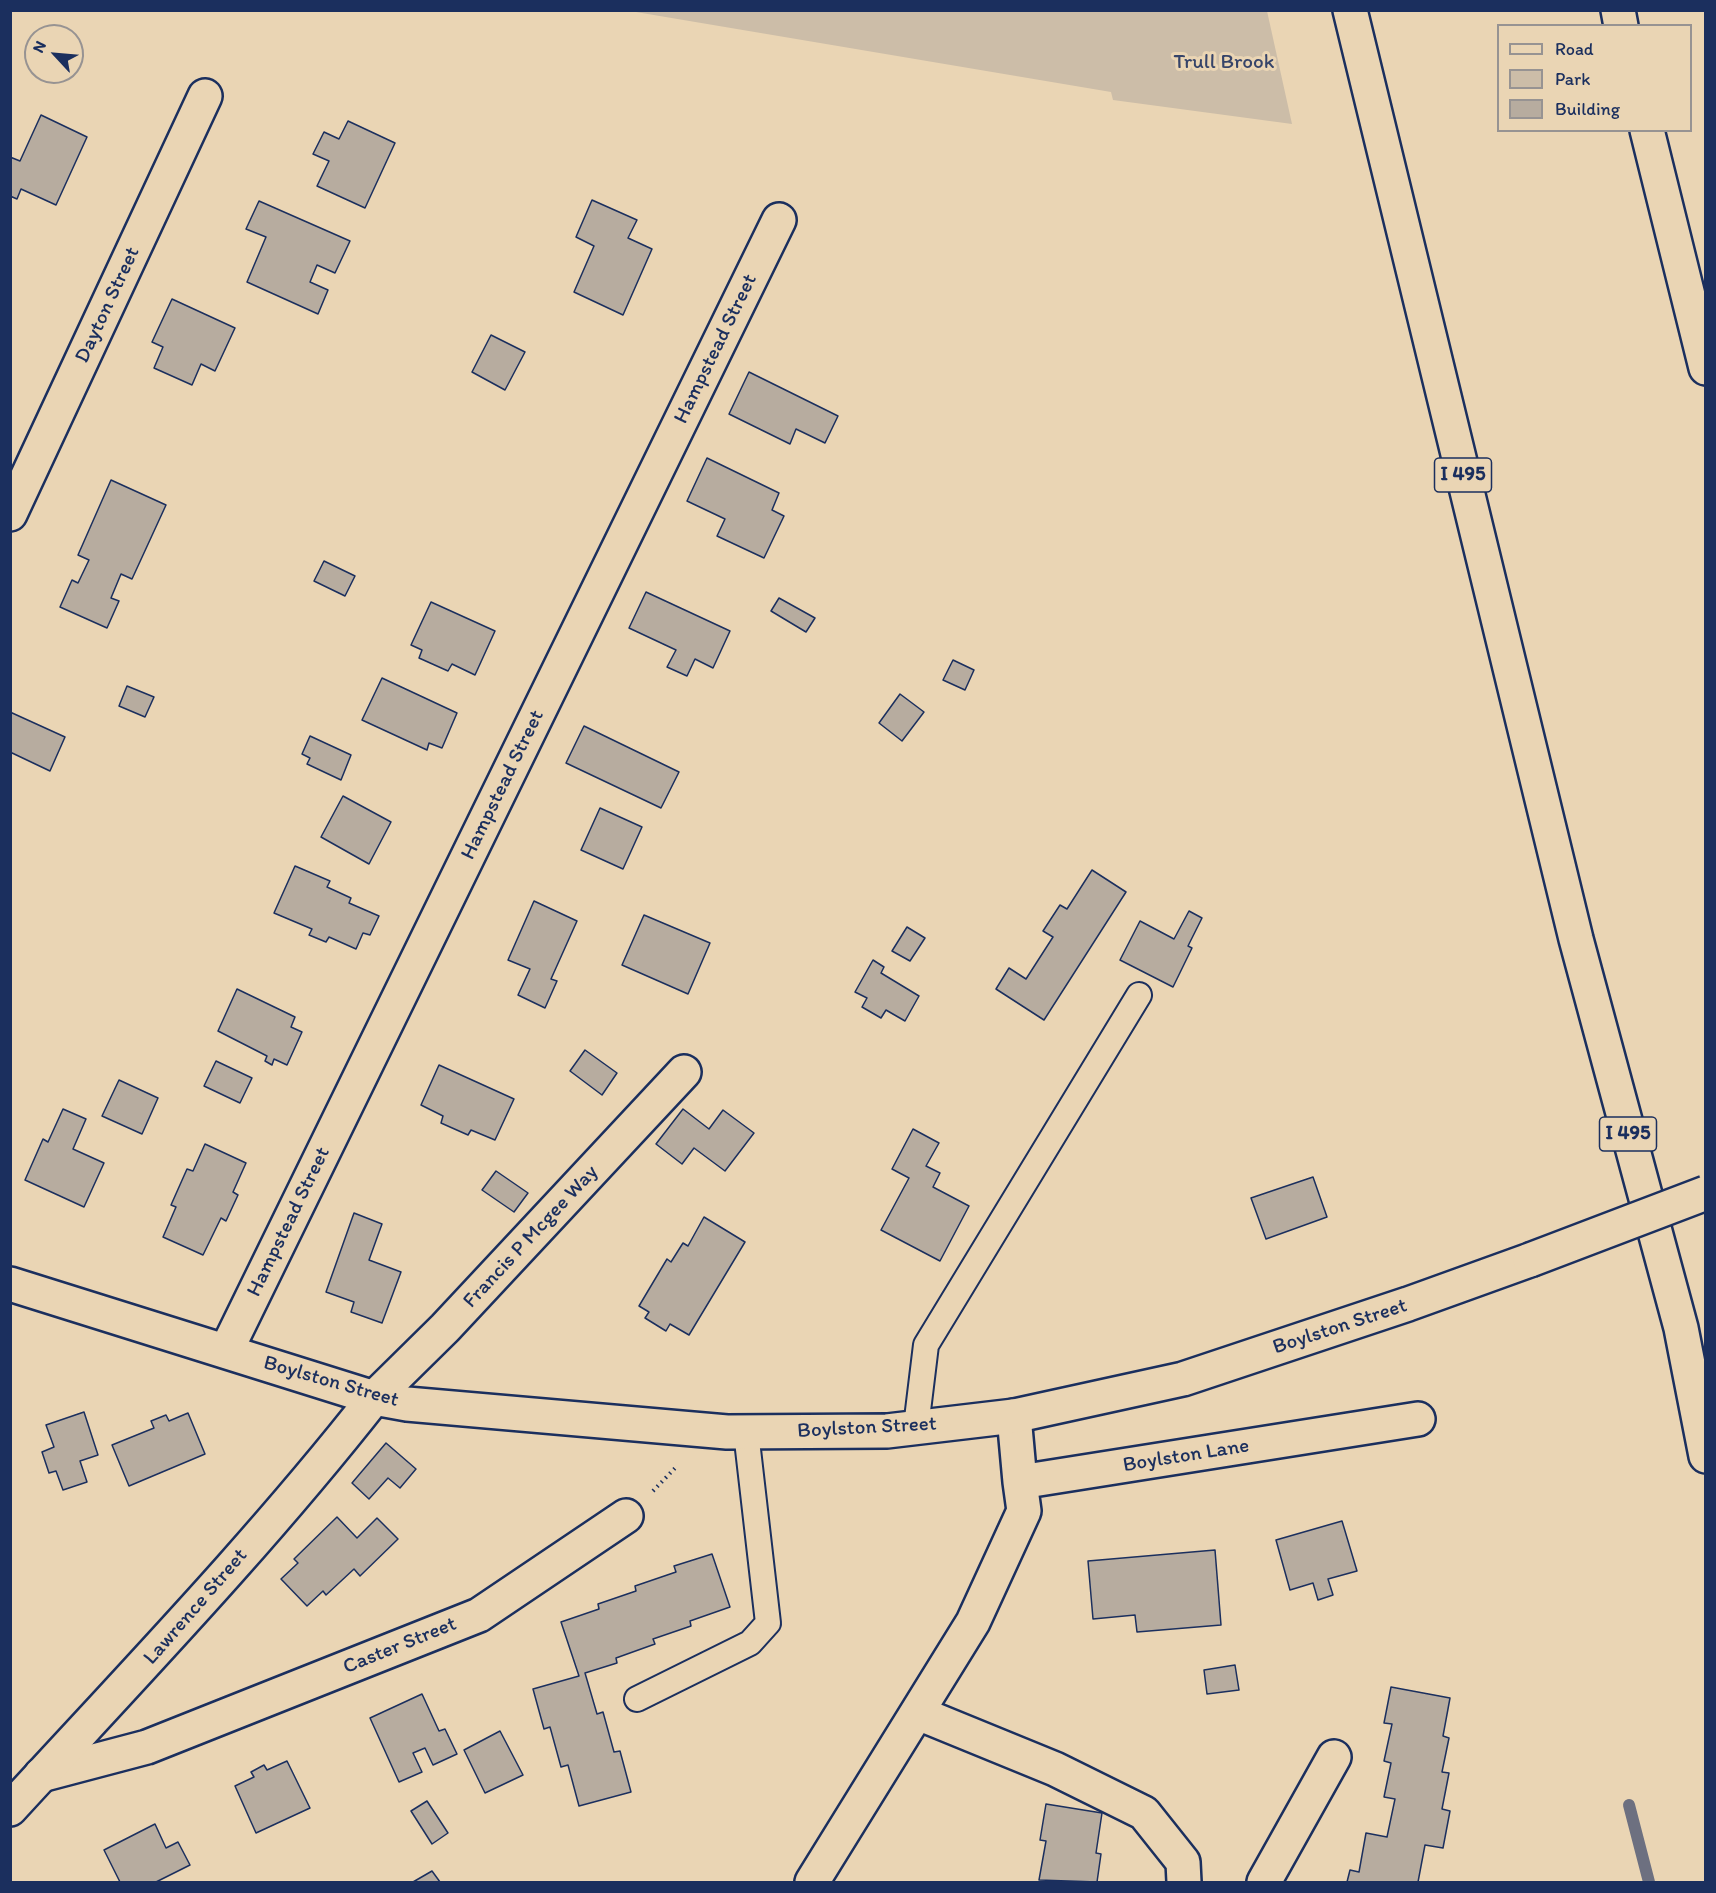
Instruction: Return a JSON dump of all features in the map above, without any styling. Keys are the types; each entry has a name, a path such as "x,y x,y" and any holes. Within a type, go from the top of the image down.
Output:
{"main road":[{"name":"I 495","path":"1350,10 1576,939 1681,1328 1706,1456"},
{"name":"Dayton Street","path":"10,514 205,96"},
{"path":"1647,132 1706,368"},
{"name":"Hampstead Street","path":"226,1351 779,220"},
{"name":"Francis P Mcgee Way","path":"374,1398 445,1328 684,1072"},
{"name":"Boylston Street","path":"10,1284 374,1398 419,1405 709,1431 887,1431 1014,1416 1183,1378 1408,1304 1706,1193"},
{"name":"Lawrence Street","path":"10,1809 115,1698 333,1452 374,1398"},
{"path":"812,1882 973,1622 1024,1511 1014,1416"},
{"name":"Boylston Lane","path":"1020,1482 1418,1419"},
{"name":"Caster Street","path":"41,1775 147,1746 479,1615 626,1516"},
{"path":"918,1713 1055,1769 1144,1813 1184,1862 1184,1882"},
{"path":"1264,1882 1334,1757"}],"lane":[{"path":"916,1427 926,1345 1139,995"},
{"path":"638,1699 750,1643 768,1623 746,1432"}],"path":[{"path":"626,1516 638,1508 709,1431"}],"green space":[{"name":"Trull Brook","path":"630,11 1267,11 1292,124 1113,100 1111,92"}],"building":[{"path":"41,115 87,137 56,205 21,189 17,199 10,196 10,157 20,161"},
{"path":"348,121 395,143 365,208 317,186 329,161 313,154 324,132 339,139"},
{"path":"592,200 637,220 628,238 652,249 623,315 574,292 594,246 576,237"},
{"path":"259,201 350,241 335,273 317,265 310,282 328,290 318,314 247,282 266,237 246,229"},
{"path":"172,299 235,328 215,371 201,364 192,385 154,368 163,347 152,342"},
{"path":"491,335 525,352 505,390 472,372"},
{"path":"749,372 838,416 825,443 796,429 790,444 729,414"},
{"path":"707,458 779,493 772,510 784,516 764,558 717,536 725,519 687,501"},
{"path":"111,480 166,505 132,579 121,574 111,598 119,601 107,628 60,607 72,580 78,583 89,560 78,555"},
{"path":"324,561 355,576 345,596 314,581"},
{"path":"646,592 730,631 713,668 695,659 687,676 667,667 676,650 629,628"},
{"path":"779,598 815,618 806,632 771,611"},
{"path":"431,602 495,631 475,675 452,664 448,671 419,658 422,650 411,645"},
{"path":"953,660 974,670 965,690 943,680"},
{"path":"382,678 457,713 442,748 429,743 427,750 362,720"},
{"path":"127,686 154,697 145,717 119,706"},
{"path":"900,694 924,712 902,741 879,723"},
{"path":"10,712 65,737 50,771 10,752"},
{"path":"584,726 679,772 661,808 566,763"},
{"path":"310,736 351,755 341,780 307,764 310,758 302,754"},
{"path":"343,796 391,822 369,864 321,837"},
{"path":"600,808 642,827 623,869 581,850"},
{"path":"295,866 330,881 327,887 351,898 349,903 379,916 370,935 363,933 356,949 329,937 326,942 309,935 312,929 274,913"},
{"path":"1092,870 1126,892 1044,1020 996,989 1009,968 1026,979 1053,937 1043,931 1060,905 1067,909"},
{"path":"534,901 577,921 551,979 557,981 545,1008 518,995 530,969 508,960"},
{"path":"1189,911 1202,918 1188,946 1192,948 1173,987 1120,960 1140,921 1174,939"},
{"path":"644,915 710,943 688,994 622,965"},
{"path":"907,927 925,938 910,961 892,951"},
{"path":"873,960 884,967 881,973 919,996 905,1021 886,1010 881,1018 862,1007 867,998 855,992"},
{"path":"237,989 295,1017 291,1027 302,1032 287,1065 274,1059 272,1065 265,1061 267,1056 218,1031"},
{"path":"585,1050 617,1073 602,1095 570,1071"},
{"path":"216,1061 252,1078 240,1103 204,1086"},
{"path":"439,1065 514,1099 495,1140 471,1130 468,1135 441,1123 443,1116 421,1105"},
{"path":"119,1080 158,1098 142,1134 102,1116"},
{"path":"63,1109 86,1119 73,1149 104,1163 84,1207 25,1180 43,1139 48,1142"},
{"path":"683,1109 709,1129 723,1110 754,1133 725,1171 694,1148 682,1164 656,1144"},
{"path":"913,1129 939,1143 926,1166 940,1173 933,1187 969,1206 940,1261 881,1230 909,1178 892,1169"},
{"path":"205,1144 246,1163 233,1192 238,1195 226,1221 221,1218 203,1255 163,1237 176,1207 171,1205 187,1169 193,1171"},
{"path":"496,1171 528,1193 514,1212 482,1190"},
{"path":"1313,1177 1327,1217 1266,1239 1251,1198"},
{"path":"354,1213 382,1224 369,1260 401,1272 382,1323 351,1312 354,1302 326,1292"},
{"path":"704,1217 745,1242 689,1335 670,1324 666,1331 645,1318 649,1312 639,1306 667,1259 671,1262 683,1243 688,1246"},
{"path":"84,1412 98,1455 80,1461 87,1482 63,1490 56,1471 49,1473 42,1452 54,1447 46,1425"},
{"path":"188,1413 205,1454 129,1486 112,1445 154,1428 151,1421 166,1415 169,1421"},
{"path":"386,1443 416,1469 400,1488 388,1478 369,1499 352,1483"},
{"path":"337,1517 357,1538 377,1518 398,1539 360,1576 354,1569 326,1595 323,1591 307,1606 281,1579 298,1563 294,1559"},
{"path":"1342,1521 1357,1571 1328,1579 1333,1595 1318,1600 1313,1583 1290,1590 1276,1540"},
{"path":"1215,1550 1221,1625 1137,1632 1135,1615 1093,1619 1088,1561"},
{"path":"712,1554 730,1607 690,1621 691,1626 653,1639 655,1644 616,1658 617,1663 585,1673 597,1714 603,1712 614,1752 620,1751 631,1792 579,1806 568,1765 561,1767 550,1727 544,1729 533,1689 579,1676 561,1622 599,1609 598,1604 636,1591 635,1586 676,1572 674,1566"},
{"path":"1235,1665 1239,1690 1207,1694 1204,1670"},
{"path":"1391,1687 1450,1698 1443,1736 1449,1738 1442,1772 1449,1773 1442,1809 1450,1811 1443,1848 1425,1845 1418,1882 1347,1882 1350,1870 1359,1872 1366,1833 1387,1837 1395,1799 1384,1797 1391,1763 1384,1761 1392,1724 1384,1723"},
{"path":"422,1694 439,1731 445,1729 457,1754 433,1765 425,1748 413,1753 422,1772 399,1782 370,1718"},
{"path":"500,1731 523,1775 485,1793 464,1750"},
{"path":"287,1761 310,1808 256,1833 235,1786 254,1777 251,1772 264,1765 267,1770"},
{"path":"427,1801 448,1833 432,1844 411,1811"},
{"path":"1046,1804 1102,1813 1096,1853 1101,1854 1097,1882 1039,1880 1046,1841 1040,1840"},
{"path":"155,1824 166,1848 178,1842 190,1865 156,1882 120,1882 104,1850"},
{"path":"432,1871 440,1882 413,1882"}],"waterway":[{"path":"1629,1805 1649,1882"}]}
